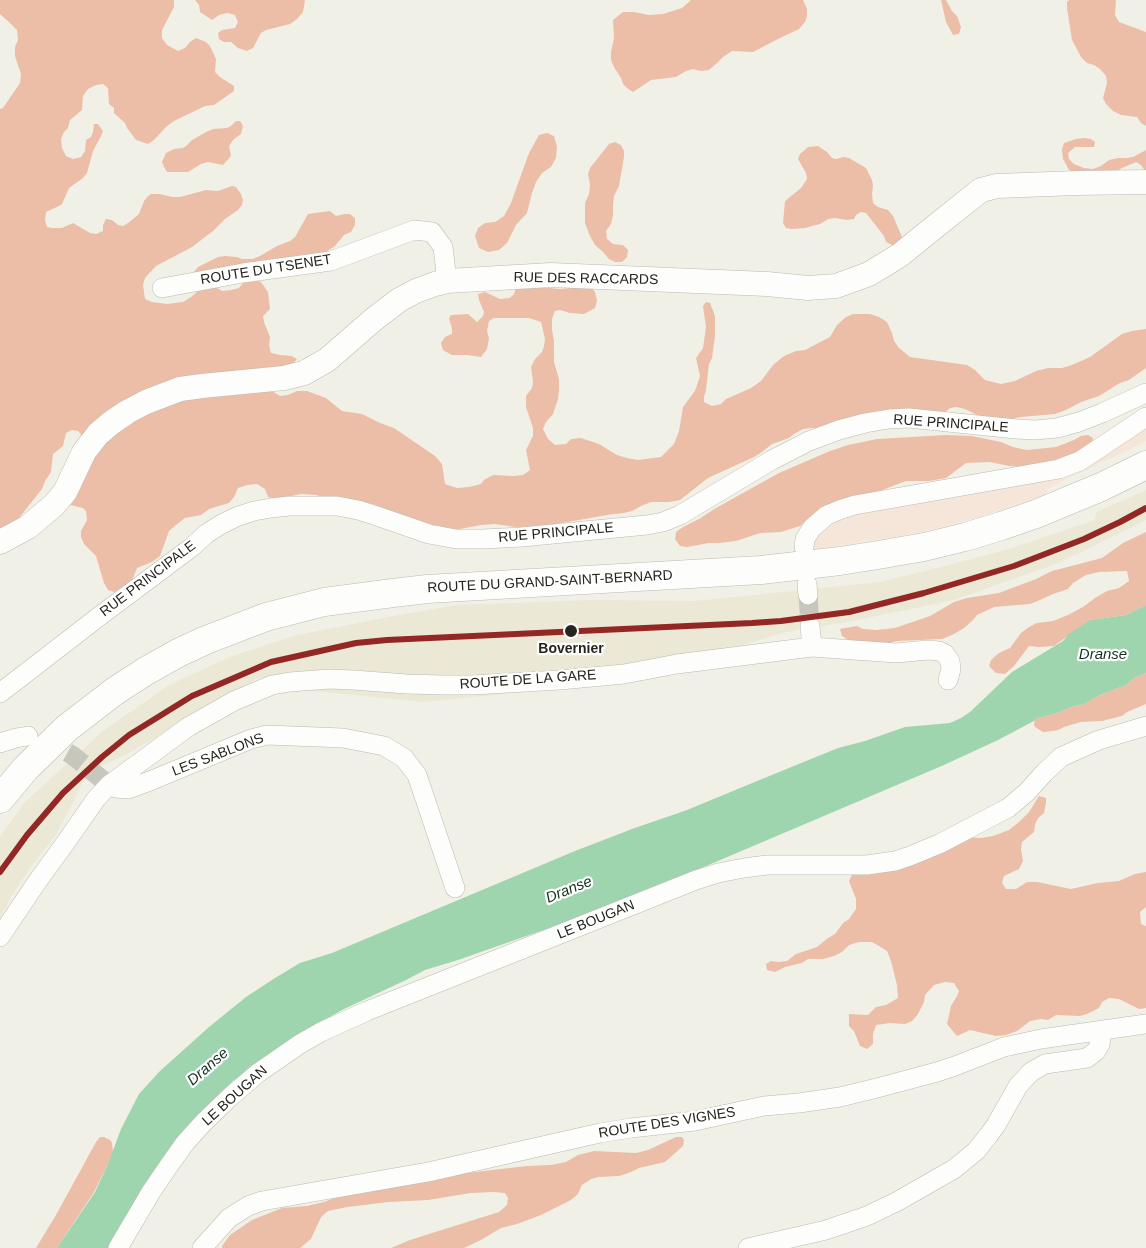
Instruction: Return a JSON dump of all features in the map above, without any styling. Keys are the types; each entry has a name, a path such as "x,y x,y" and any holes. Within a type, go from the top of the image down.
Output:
{"main road":[{"name":"ROUTE DU GRAND-SAINT-BERNARD","path":"3,793 67,728 115,691 146,671 214,636 294,609 350,598 419,590 761,570 878,555 924,547 1001,526 1036,514 1101,487 1146,465"}],"street":[{"name":"RUE DES RACCARDS","path":"0,542 28,526 54,505 65,492 84,452 98,434 127,412 146,402 180,389 304,373 327,360 399,300 425,288 447,281 551,275 767,284 808,288 836,286 869,274 900,256 944,218 982,190 996,186 1146,182"},
{"name":"ROUTE DU TSENET","path":"162,288 243,273 331,261 414,230 432,232 443,247 447,281"},
{"name":"RUE PRINCIPALE","path":"0,693 192,547 206,534 236,517 254,511 289,506 338,506 358,510 429,534 456,540 522,537 663,522 680,515 772,460 809,441 865,423 909,418 1016,429 1057,428 1102,414 1146,393"},
{"path":"804,547 805,539 812,528 827,515 842,509 855,505 1059,470 1080,461 1146,418"},
{"path":"810,626 812,647"},
{"name":"ROUTE DE LA GARE","path":"109,785 188,727 214,712 234,701 272,686 290,682 330,679 407,684 501,684 624,674 677,664 812,647 896,653 928,650 939,651 945,654 950,661 951,669 948,680"},
{"name":"LE BOUGAN","path":"118,1248 168,1167 185,1143 204,1122 258,1073 300,1044 329,1028 544,940 718,873 767,866 867,865 895,861 910,856 939,844 1008,808 1027,792 1061,757 1100,740 1146,726"},
{"name":"LES SABLONS","path":"109,785 128,789 150,782 251,739 268,735 343,738 384,746 404,758 416,775 455,888"},
{"path":"0,743 28,736"},
{"path":"0,937 92,805 109,785"},
{"name":"ROUTE DES VIGNES","path":"202,1248 229,1218 248,1206 262,1202 428,1172 584,1136 631,1128 695,1121 764,1106 840,1097 937,1072 1004,1046 1146,1024"},
{"path":"748,1248 839,1227 898,1202 954,1169 976,1151 988,1136 1018,1086 1031,1072 1045,1064 1087,1058 1096,1051 1100,1044 1102,1031"}],"shaded area":[{"path":"0,0 174,0 174,7 162,30 162,38 167,45 178,51 185,48 196,38 206,42 216,59 215,72 234,86 234,91 214,105 205,106 174,121 148,144 136,140 125,123 114,113 114,108 109,104 108,88 103,84 88,89 83,96 82,110 70,120 68,128 61,139 62,148 66,156 73,159 81,157 85,151 86,140 91,137 93,132 94,124 98,124 103,131 93,151 87,173 69,188 62,204 46,212 45,220 47,227 62,228 73,223 90,233 96,234 103,231 106,219 123,226 128,223 139,214 144,201 151,194 180,197 206,190 218,191 232,186 236,187 243,200 238,210 192,247 156,266 145,278 143,285 145,299 167,304 183,302 197,292 199,286 193,273 198,267 218,257 253,259 260,256 295,237 308,214 330,211 336,216 350,214 355,218 355,225 351,232 344,235 329,250 323,253 308,254 291,262 214,286 222,291 231,290 239,288 249,280 255,280 261,282 268,292 270,309 263,316 270,337 271,353 292,356 297,359 290,367 271,367 266,370 272,391 280,396 297,391 307,391 326,398 342,411 362,414 394,428 435,456 442,464 445,484 457,488 481,484 493,475 523,475 530,470 526,450 533,436 533,428 526,407 526,396 532,388 531,367 544,346 545,339 541,322 529,318 494,318 489,321 487,349 481,357 452,355 443,350 441,343 445,337 452,334 449,318 451,315 468,314 477,322 483,316 484,312 478,294 485,292 500,299 510,298 514,294 517,285 560,289 571,288 575,284 590,284 595,292 597,301 595,308 584,314 560,310 555,311 552,319 554,362 559,379 559,389 553,414 543,429 548,439 555,445 566,444 571,439 581,438 599,444 617,455 638,460 661,457 674,444 679,431 683,407 695,391 700,376 696,358 703,348 706,327 703,306 706,302 710,303 715,316 715,336 704,397 704,402 712,406 721,404 726,399 751,388 761,381 773,365 784,356 796,351 805,350 830,337 837,325 853,314 870,314 887,322 894,341 910,357 967,365 985,380 1001,384 1015,381 1036,371 1072,365 1090,357 1122,334 1146,329 1146,368 1129,380 1120,383 1099,396 1055,414 1021,417 1003,421 980,418 965,409 956,407 950,408 943,414 916,409 896,409 825,428 803,429 789,438 772,444 754,457 708,478 680,500 651,502 624,513 533,528 495,524 450,530 392,516 376,505 355,500 322,498 317,495 301,494 277,499 268,497 265,489 257,484 247,485 238,488 229,503 209,509 201,515 185,518 176,525 169,531 160,556 152,562 137,568 131,583 124,589 114,592 108,590 96,556 84,544 81,537 81,531 87,520 86,511 83,508 70,505 69,500 83,438 78,431 72,430 66,433 63,446 53,454 51,472 42,489 0,542 0,109 3,108 20,83 21,74 15,56 15,47 18,40 17,30 0,14"},
{"path":"195,0 305,0 303,12 297,19 290,24 261,33 253,48 247,51 238,48 231,42 224,42 219,39 218,33 222,30 235,28 238,22 235,15 227,13 219,15 212,20 200,12 199,5"},
{"path":"691,0 803,0 807,9 807,16 799,29 753,52 732,51 709,70 693,69 676,77 651,80 633,92 627,88 611,60 614,38 613,20 623,12 649,15 663,14 682,8"},
{"path":"941,0 946,0 957,16 961,27 959,34 953,35 946,22"},
{"path":"1069,0 1116,0 1115,15 1119,22 1146,32 1146,126 1137,117 1121,115 1113,111 1106,104 1103,98 1107,83 1106,76 1100,69 1087,63 1081,57 1072,40 1067,8"},
{"path":"236,121 240,121 243,126 241,134 229,146 231,156 223,165 208,162 188,172 167,172 162,162 166,153 174,149 183,148 192,140 213,129 227,128"},
{"path":"547,133 554,136 557,147 556,158 551,167 542,173 536,182 527,213 516,225 507,243 499,250 488,252 479,248 475,236 478,228 485,223 495,222 504,216 511,203 529,153 539,135"},
{"path":"1085,138 1095,142 1094,147 1075,147 1068,153 1069,159 1074,164 1093,169 1109,160 1133,157 1146,150 1146,172 1136,162 1111,175 1083,178 1069,170 1063,159 1062,149 1064,143"},
{"path":"615,142 621,145 624,157 619,186 614,196 611,224 606,231 607,239 613,244 623,245 628,250 627,257 622,262 615,262 609,259 595,245 585,223 585,203 589,194 588,174 590,168 609,144"},
{"path":"818,146 832,158 849,158 866,168 872,180 873,203 878,207 888,210 893,216 902,237 900,243 892,245 886,242 884,236 866,213 861,212 854,219 835,218 805,228 786,228 783,223 785,201 801,188 807,179 806,173 798,159 800,154 808,147"},
{"path":"1146,423 1146,441 1068,478 1048,489 1046,494 1034,499 942,527 900,536 862,540 862,542 811,550 811,541 832,518 935,497"},
{"path":"946,435 972,436 1027,450 1056,447 1081,436 1088,435 1093,438 1092,445 1067,460 1024,467 990,462 966,463 946,478 929,481 906,481 815,514 800,526 781,532 760,533 736,541 687,547 680,546 675,539 676,532 716,508 779,473 830,451 877,439"},
{"path":"1146,490 1146,520 1056,564 954,600 843,623 786,632 621,682 423,702 294,689 260,677 127,754 103,765 84,781 56,835 29,869 0,918 0,837 24,803 103,731 169,685 232,656 297,635 457,605 591,600 695,601 880,582 1012,548 1095,520 1096,512"},
{"path":"1146,532 1146,605 1126,615 1090,620 1054,646 1029,646 1014,666 1005,674 996,673 989,666 991,660 999,653 1010,648 1021,633 1037,623 1053,621 1068,615 1107,591 1119,588 1129,581 1127,571 1099,572 1086,575 1073,583 1068,589 1030,604 994,607 977,615 964,628 942,639 889,643 853,643 842,636 840,629 857,626 863,629 876,630 895,628 930,616 954,602 999,593 1052,571 1102,558 1123,543"},
{"path":"1146,673 1146,704 1122,716 1102,721 1081,722 1053,731 1043,732 1035,727 1035,719 1037,718 1082,705 1100,695 1126,685 1134,678"},
{"path":"1039,796 1046,798 1044,813 1038,818 1034,832 1022,842 1023,861 1019,869 1004,876 1002,883 1006,889 1016,889 1027,882 1037,882 1071,889 1119,881 1135,874 1146,872 1146,907 1140,912 1141,924 1146,926 1146,1008 1139,1009 1119,999 1109,998 1102,1002 1099,1008 1087,1014 1080,1016 1056,1015 1048,1020 1030,1021 1017,1031 1006,1035 996,1036 970,1030 957,1036 947,1024 951,1006 959,991 954,983 945,982 934,985 925,995 918,1014 912,1021 905,1024 890,1023 876,1025 873,1034 873,1044 867,1049 860,1046 854,1031 849,1026 849,1014 868,1015 876,1007 886,1005 898,998 897,985 887,951 872,942 859,942 849,945 842,952 834,956 823,959 808,959 802,963 785,967 775,972 767,970 766,964 771,961 787,961 796,954 817,947 835,934 843,923 849,919 856,909 856,899 849,881 852,875 874,872 965,837 981,838 1009,830 1029,812"},
{"path":"100,1137 110,1140 113,1152 94,1192 57,1248 36,1248 96,1142"},
{"path":"676,1137 682,1137 684,1140 683,1146 665,1162 639,1168 619,1176 591,1179 582,1185 578,1194 571,1200 541,1215 501,1228 464,1248 391,1248 410,1240 499,1212 507,1205 508,1198 505,1193 471,1193 428,1200 347,1207 328,1211 321,1217 311,1239 300,1248 222,1248 230,1235 252,1220 282,1208 307,1206 347,1193 466,1173 551,1165 566,1162 578,1155 594,1151 636,1153 648,1150"}],"water":[{"name":"Dranse","path":"1146,605 1146,673 1134,678 1126,685 1100,695 1082,705 1037,718 998,740 944,765 666,883 552,927 425,970 344,1009 290,1039 245,1074 234,1080 185,1130 110,1248 57,1248 95,1192 121,1129 139,1094 160,1071 209,1027 246,997 300,963 332,953 575,851 687,810 838,748 905,727 950,723 970,712 1012,672 1063,641 1069,634 1090,620 1126,615"}],"tunnel":[{"path":"808,595 810,626"},
{"path":"43,739 72,755 109,785"}],"transit line":[{"path":"0,872 27,835 63,793 129,735 192,696 271,662 356,643 387,640 752,623 849,612 924,593 1014,566 1084,539 1146,508"}],"place":[{"name":"Bovernier","path":"571,631"}]}
